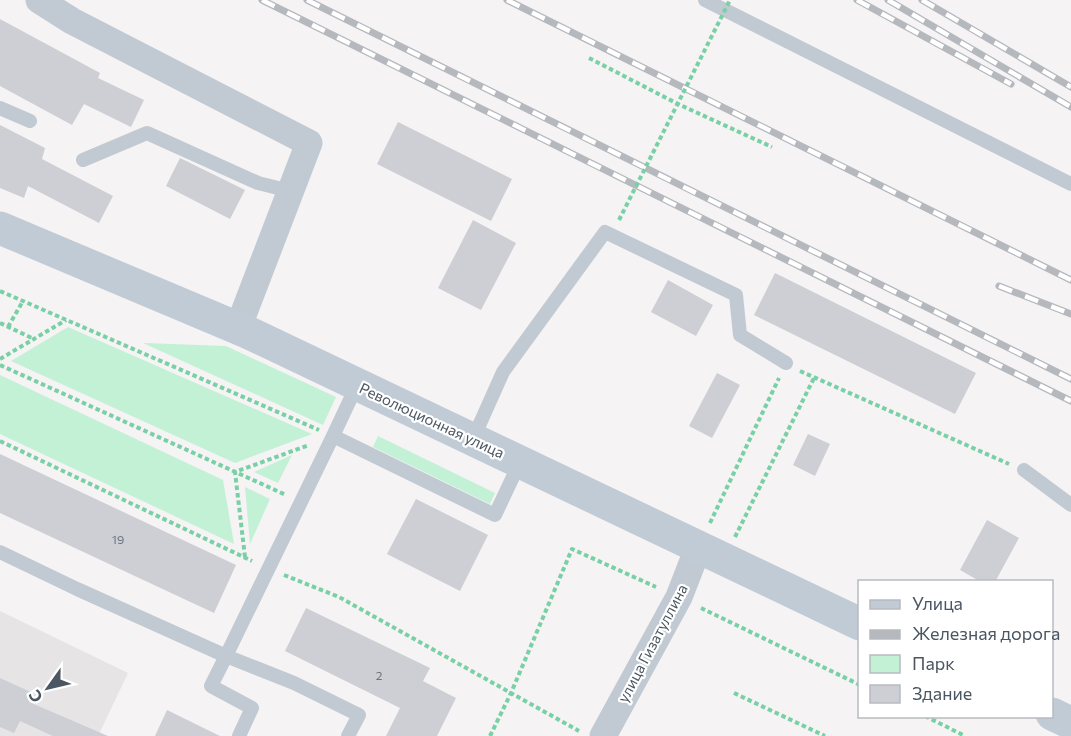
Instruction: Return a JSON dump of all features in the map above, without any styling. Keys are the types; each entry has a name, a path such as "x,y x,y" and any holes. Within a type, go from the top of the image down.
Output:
{"main road":[{"name":"Революционная улица","path":"0,228 238,328 858,623"},
{"path":"1053,714 1071,723"}],"street":[{"path":"39,0 72,21 309,143 238,328"},
{"name":"улица Гизатуллина","path":"603,736 690,602 711,554"}],"lane":[{"path":"705,0 1071,184"},
{"path":"0,108 30,121"},
{"path":"83,160 147,133 258,183 291,191"},
{"path":"473,439 503,372 605,232 736,295 740,335 786,363"},
{"path":"239,736 252,708 211,687 357,385"},
{"path":"333,436 495,515 520,461"},
{"path":"1024,470 1071,505"},
{"path":"0,552 225,656 294,683 359,715 348,736"}],"path":[{"path":"619,220 730,0"},
{"path":"589,58 678,104 772,147"},
{"path":"0,291 333,436"},
{"path":"8,327 23,301"},
{"path":"0,359 66,320"},
{"path":"0,323 34,339"},
{"path":"711,554 786,363 814,378 1024,470"},
{"path":"0,365 301,502"},
{"path":"711,554 814,378"},
{"path":"236,472 333,436"},
{"path":"0,441 268,569 339,597 587,736"},
{"path":"236,472 245,558"},
{"path":"490,736 511,693 572,549 690,602 858,684"},
{"path":"690,602 706,598"},
{"path":"734,693 825,736"},
{"path":"927,718 965,736"}],"shaded area":[{"path":"0,611 128,673 98,736 0,736"}],"green space":[{"path":"68,327 312,434 235,463 11,361"},
{"path":"143,343 226,346 336,397 323,425"},
{"path":"0,375 223,480 234,544 0,434"},
{"path":"378,436 495,493 490,504 373,447"},
{"path":"292,455 278,483 254,472"},
{"path":"245,487 270,499 250,544"}],"building":[{"path":"0,19 100,73 98,78 144,100 131,127 84,104 72,125 0,86"},
{"path":"398,122 512,179 491,221 377,164"},
{"path":"0,125 45,148 42,159 113,196 99,223 28,186 24,198 0,188"},
{"path":"180,158 245,190 230,219 166,186"},
{"path":"473,220 516,243 481,310 438,288"},
{"path":"775,273 976,373 955,414 754,315"},
{"path":"668,280 713,305 696,336 651,312"},
{"path":"717,373 740,385 712,438 689,426"},
{"path":"808,434 830,444 815,476 793,465"},
{"path":"0,454 236,565 214,613 0,513"},
{"path":"416,499 488,535 460,591 387,554"},
{"path":"987,520 1019,538 996,580 978,580 960,570"},
{"path":"306,608 430,668 423,681 456,698 437,736 386,736 400,708 285,651"},
{"path":"0,678 33,693 29,702 108,736 53,736 20,721 14,733 0,727"},
{"path":"167,710 220,736 155,736"}],"railway":[{"path":"262,0 1071,401"},
{"path":"307,0 1071,379"},
{"path":"507,0 1071,280"},
{"path":"857,0 1011,84"},
{"path":"888,0 1071,107"},
{"path":"922,0 1071,87"},
{"path":"999,286 1071,314"}]}
